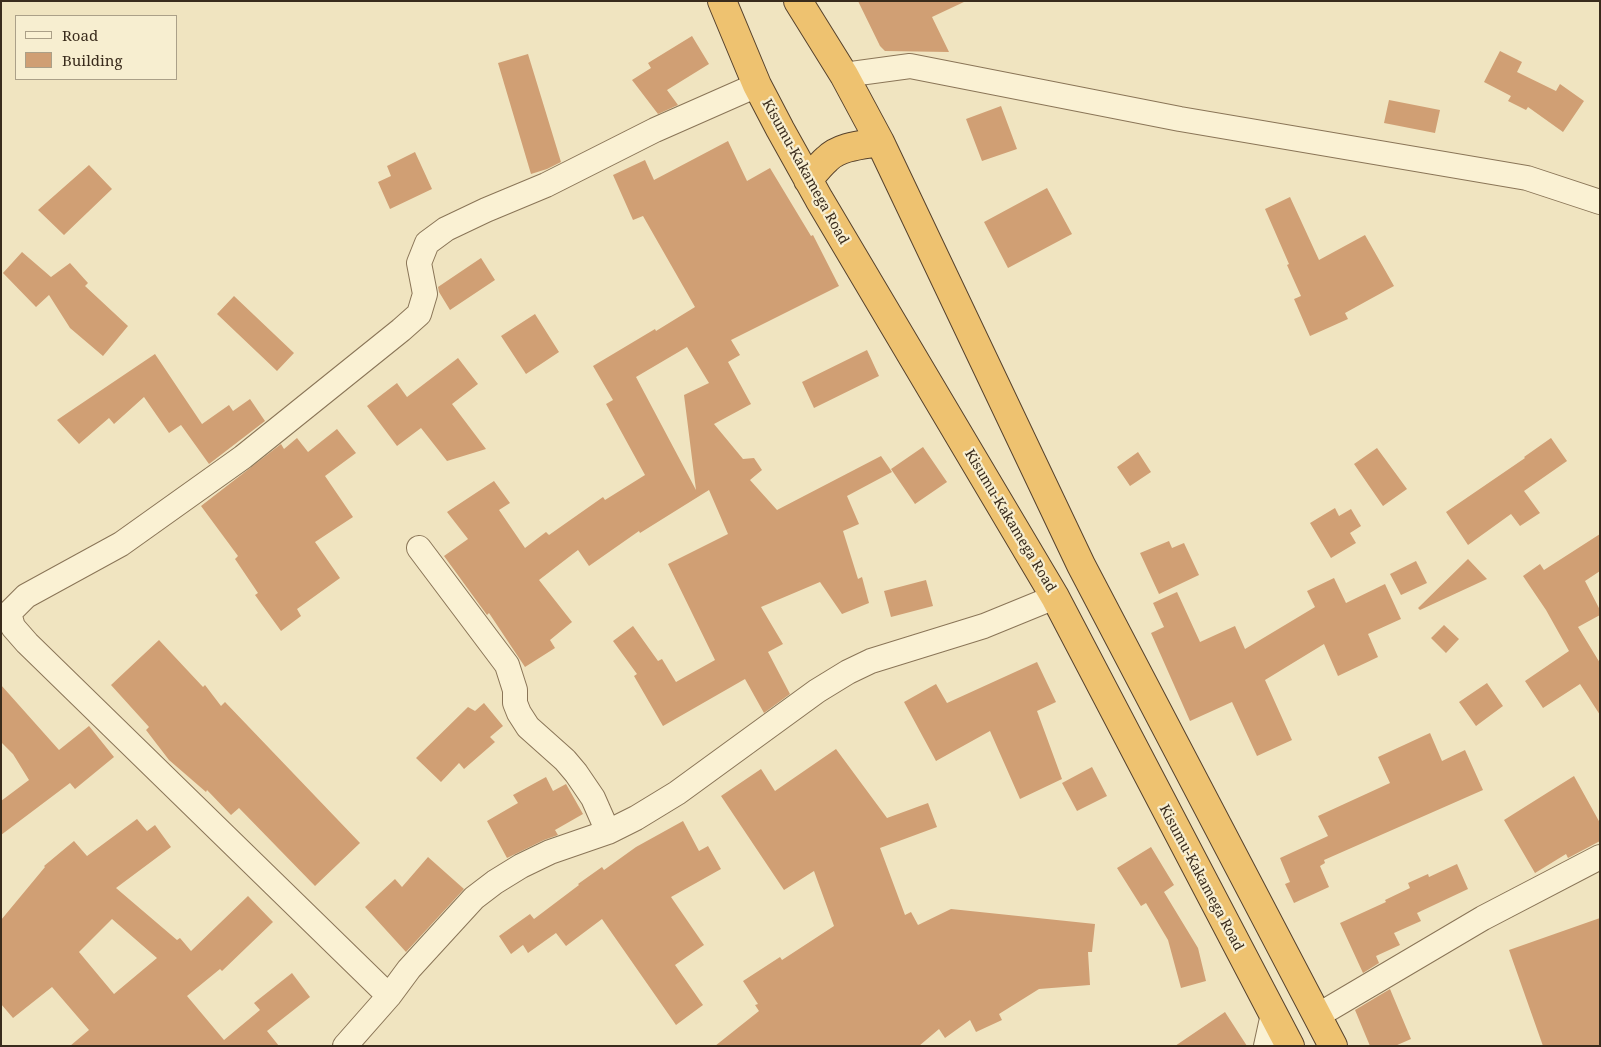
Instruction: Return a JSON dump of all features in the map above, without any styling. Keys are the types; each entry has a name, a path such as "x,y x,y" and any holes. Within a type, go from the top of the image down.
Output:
{"highway":[{"name":"Kisumu-Kakamega Road","path":"722,1 757,85 808,180 1055,598 1290,1046"},
{"path":"798,1 844,75 880,142 1082,565 1333,1046"},
{"path":"808,180 828,158 838,151 880,142"}],"street":[{"path":"844,75 910,66 1180,119 1527,178 1600,202"},
{"path":"389,996 27,643 13,627 9,613 26,596 121,544 236,463 401,330 419,314 425,294 418,264 428,243 446,229 546,185 655,130 757,85"},
{"path":"418,548 507,666 515,690 515,703 519,713 528,727 565,760 576,773 593,798 608,832"},
{"path":"345,1046 389,996 409,969 450,924 474,898 495,882 521,866 550,852 608,832 677,793 817,691 848,672 871,661 984,626 1055,598"},
{"path":"1318,1016 1482,918 1600,857"},
{"path":"1266,1046 1272,1014"}],"building":[{"path":"858,1 966,1 932,17 949,52 885,51 880,46"},
{"path":"692,36 709,64 667,90 678,105 658,114 632,80 651,68 648,63"},
{"path":"1500,51 1522,62 1517,72 1556,91 1560,84 1584,101 1563,132 1528,107 1526,110 1508,101 1511,96 1484,82"},
{"path":"528,54 561,162 531,174 498,63"},
{"path":"1389,100 1440,110 1435,133 1384,123"},
{"path":"1001,106 1017,149 982,161 966,119"},
{"path":"728,141 747,181 770,168 811,236 813,235 839,286 731,340 740,355 728,362 751,404 714,424 743,459 754,458 762,470 750,480 777,510 881,456 892,472 847,496 859,524 843,531 858,579 862,577 869,603 842,614 820,582 761,607 783,644 768,652 790,694 764,713 745,679 663,726 634,676 637,674 613,641 633,626 658,661 662,659 676,682 715,660 668,564 728,534 709,490 640,533 639,531 589,566 578,550 539,580 572,622 550,640 555,648 525,667 489,613 487,615 444,556 468,539 447,512 494,481 510,503 499,510 525,548 546,532 549,535 603,497 605,500 645,475 606,404 613,400 593,366 695,307 643,216 633,220 613,175 645,160 654,180","holes":["687,347 709,383 684,395 696,490 636,377"]},
{"path":"415,152 432,189 390,209 378,182 391,176 387,166"},
{"path":"89,165 112,189 64,235 38,210"},
{"path":"1047,188 1072,234 1008,268 984,222"},
{"path":"1290,197 1319,260 1365,235 1394,286 1345,313 1348,319 1310,336 1294,299 1301,296 1265,209"},
{"path":"22,252 51,277 70,263 88,283 85,286 128,326 103,356 70,328 49,295 36,307 3,273"},
{"path":"481,258 495,280 450,310 438,287"},
{"path":"234,296 294,353 277,371 217,314"},
{"path":"535,314 559,352 526,374 501,336"},
{"path":"867,350 879,376 814,408 802,382"},
{"path":"155,354 202,424 229,405 233,411 250,399 265,421 209,464 181,425 169,433 144,397 114,424 109,418 79,444 57,420"},
{"path":"458,358 478,384 452,404 486,449 447,461 421,428 397,446 367,406 397,383 407,397"},
{"path":"337,429 356,453 325,476 353,517 315,542 340,578 297,609 301,616 281,631 255,595 258,593 235,559 238,556 201,506 281,444 284,449 297,438 308,452"},
{"path":"1551,438 1567,461 1524,491 1540,513 1520,526 1511,514 1468,545 1446,512"},
{"path":"923,447 947,482 915,504 891,469"},
{"path":"1377,448 1407,489 1383,506 1354,464"},
{"path":"1138,452 1151,472 1130,486 1117,467"},
{"path":"1335,508 1339,516 1351,509 1361,526 1350,533 1356,543 1331,558 1310,523"},
{"path":"1600,534 1600,571 1585,581 1600,610 1600,615 1578,627 1600,663 1600,715 1580,684 1543,708 1525,681 1569,651 1546,610 1523,576 1540,564 1544,570"},
{"path":"1169,541 1172,548 1184,543 1199,575 1159,594 1140,553"},
{"path":"1468,559 1487,579 1420,610 1418,608"},
{"path":"1416,561 1427,583 1401,595 1390,574"},
{"path":"1334,578 1346,603 1385,584 1401,619 1368,634 1378,657 1338,676 1324,644 1265,680 1292,740 1257,756 1232,702 1190,721 1151,633 1164,627 1153,603 1177,592 1200,642 1235,626 1245,649 1315,607 1307,591"},
{"path":"926,580 933,606 891,617 884,591"},
{"path":"1444,625 1459,639 1446,653 1431,638"},
{"path":"159,640 203,687 205,685 221,706 225,702 360,843 315,886 239,808 231,815 207,790 206,792 169,760 146,730 149,727 111,685"},
{"path":"1037,662 1056,702 1037,711 1062,779 1020,799 990,731 936,761 904,702 936,684 947,703"},
{"path":"1487,683 1503,706 1476,726 1459,702"},
{"path":"1,685 59,750 89,726 114,757 75,789 70,783 1,835 1,801 29,780 13,754 1,742"},
{"path":"484,703 503,726 490,737 495,742 464,769 459,763 441,782 416,758 468,707 475,711"},
{"path":"1430,733 1442,761 1465,750 1483,790 1324,860 1325,863 1320,866 1329,887 1294,903 1285,884 1290,882 1280,858 1328,836 1318,816 1390,783 1378,757"},
{"path":"836,749 887,818 928,803 937,827 880,848 905,915 911,912 918,925 951,909 1095,924 1092,952 1088,952 1090,985 1039,989 999,1014 1002,1020 976,1032 970,1020 945,1038 939,1029 919,1046 715,1046 759,1011 755,1005 758,1004 743,981 780,957 782,960 834,926 814,871 784,890 721,796 761,769 775,791"},
{"path":"1092,767 1107,796 1077,811 1062,783"},
{"path":"1574,776 1600,823 1600,841 1568,858 1566,854 1535,873 1504,820"},
{"path":"546,777 553,791 566,784 583,814 555,830 558,835 507,858 487,821 518,803 513,795"},
{"path":"137,819 147,831 155,825 171,847 116,888 177,940 180,938 191,951 248,896 273,922 222,971 220,969 187,996 224,1040 260,1010 254,1003 292,973 310,997 267,1031 279,1046 70,1046 89,1030 52,987 13,1018 1,1004 1,920 44,866 74,841 87,856","holes":["112,919 157,958 114,994 79,952"]},
{"path":"683,821 699,851 708,846 721,869 671,897 704,945 675,965 703,1005 676,1025 602,919 566,946 556,933 528,953 523,945 511,954 499,936 530,914 534,919 602,867 604,870 636,847"},
{"path":"1151,847 1174,885 1164,892 1198,948 1206,981 1181,988 1168,940 1146,903 1141,906 1117,868"},
{"path":"428,857 464,889 406,952 365,907 395,879 402,887"},
{"path":"1457,864 1468,889 1417,913 1421,921 1394,933 1400,945 1376,956 1379,963 1363,973 1340,923 1386,902 1385,900 1410,888 1408,883 1428,874 1429,877"},
{"path":"1600,918 1600,1046 1543,1046 1509,950"},
{"path":"1390,989 1411,1039 1395,1046 1370,1046 1355,1010"},
{"path":"1225,1012 1247,1046 1175,1046 1206,1025"}]}
